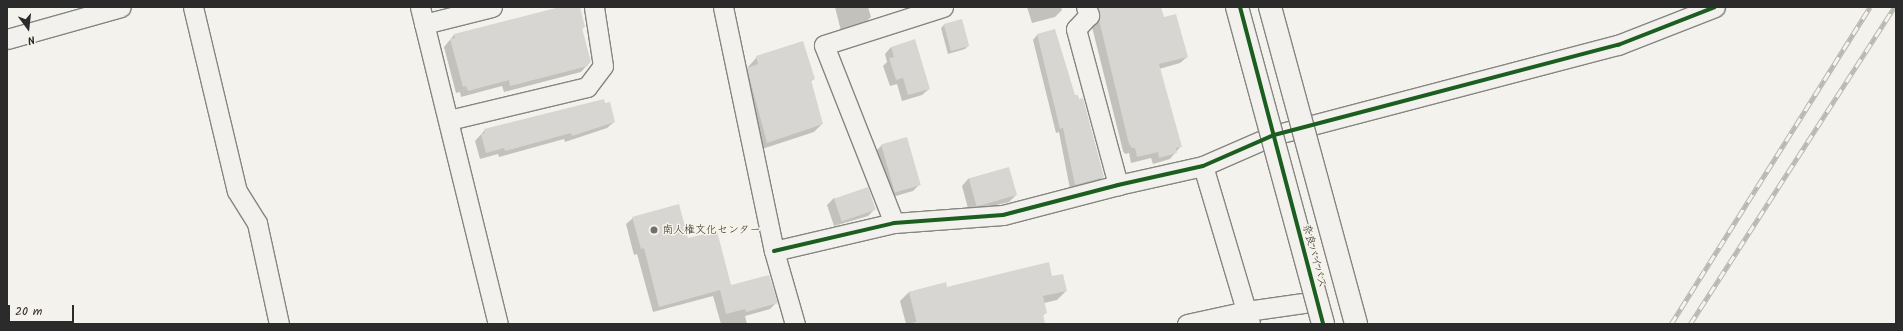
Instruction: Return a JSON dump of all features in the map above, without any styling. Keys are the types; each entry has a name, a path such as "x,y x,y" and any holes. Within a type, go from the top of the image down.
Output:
{"highway":[{"name":"奈良バイパス","path":"1237,7 1323,324"},
{"name":"奈良バイパス","path":"1270,7 1356,324"}],"street":[{"path":"7,39 120,7"},
{"path":"193,7 237,191 257,222 279,324"},
{"path":"492,7 422,15 498,324"},
{"path":"448,120 587,87 603,66 594,7"},
{"path":"723,7 774,251 795,324"},
{"path":"1086,7 1089,15 1076,29 1118,185"},
{"path":"1240,7 1323,324"},
{"path":"774,251 894,223 1003,215 1118,185 1202,166 1274,135 1618,45 1691,12 1715,7"},
{"path":"894,223 824,45 933,9"},
{"path":"1202,166 1248,318"},
{"path":"1187,324 1248,318 1317,301"}],"building":[{"path":"560,7 580,7 585,27 582,28 591,62 588,63 588,66 510,86 509,80 468,91 466,86 463,87 450,39 455,38 454,34"},
{"path":"1098,7 1161,7 1164,17 1176,14 1188,57 1159,64 1182,147 1176,148 1177,153 1159,158 1158,152 1137,157 1135,148 1132,148 1129,144 1099,20"},
{"path":"962,19 969,46 951,51 944,24"},
{"path":"1055,29 1075,95 1078,95 1079,99 1083,98 1104,177 1075,185 1063,128 1060,129 1037,34"},
{"path":"915,39 930,89 908,95 903,78 896,80 889,58 894,57 891,47"},
{"path":"803,41 815,79 811,80 823,124 767,143 747,68 758,64 756,56"},
{"path":"604,99 605,103 610,102 615,122 572,136 571,133 505,151 504,148 486,153 481,134 485,133 484,129"},
{"path":"907,137 921,185 895,193 881,144"},
{"path":"1009,167 1017,195 977,206 969,179"},
{"path":"868,187 876,210 842,221 834,199"},
{"path":"679,204 688,238 717,231 731,285 769,275 778,303 746,312 745,309 726,314 720,290 659,307 644,248 641,249 632,217"},
{"path":"1049,262 1052,276 1063,274 1067,291 1043,296 1047,313 1043,314 1045,324 917,324 909,292 946,282 947,287"}],"railway":[{"path":"1671,324 1870,7"},
{"path":"1690,324 1894,7"}],"cycle path":[{"path":"1240,7 1323,324"},
{"path":"774,251 894,223 1003,215 1118,185 1203,166 1274,135 1618,45 1715,7"}],"place":[{"name":"南人権文化センター","path":"654,230"}]}
